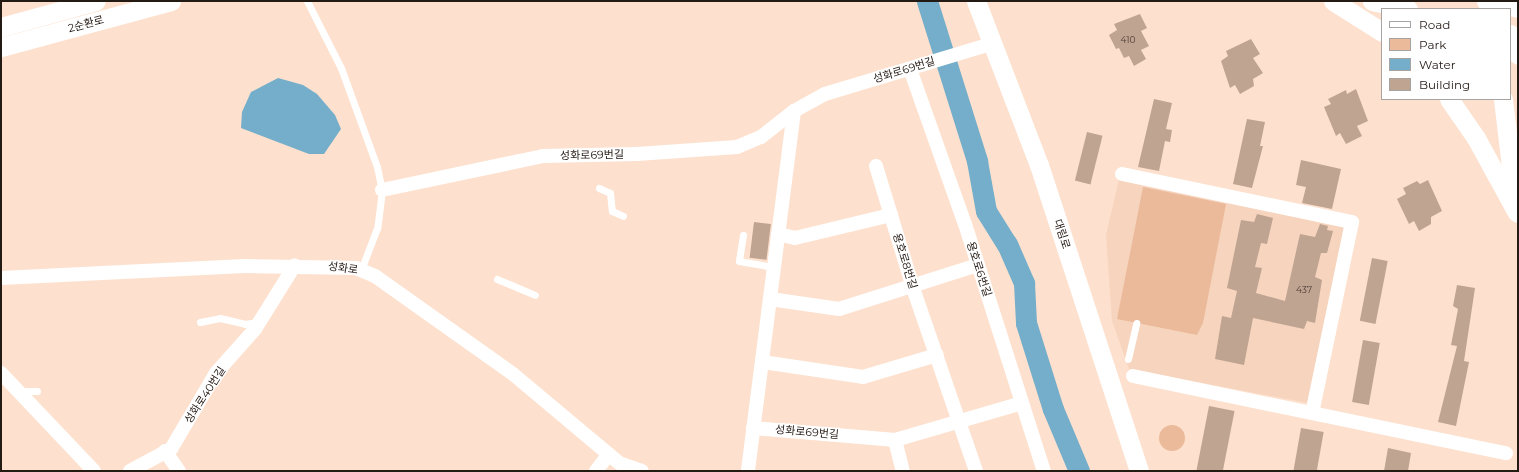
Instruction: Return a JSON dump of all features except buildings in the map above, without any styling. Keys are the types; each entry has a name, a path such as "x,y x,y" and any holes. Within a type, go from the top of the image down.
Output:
{"street":[{"name":"2순환로","path":"1,27 96,1"},
{"name":"2순환로","path":"1,47 171,1"},
{"name":"대림로","path":"976,1 994,43 1040,165 1139,471"},
{"path":"1333,1 1381,31"},
{"path":"1372,1 1404,8"},
{"path":"1486,1 1510,8"},
{"path":"1511,36 1518,55"},
{"name":"성화로69번길","path":"382,190 543,156 637,154 737,147 761,137 794,111 825,94 994,43"},
{"name":"용호로6번길","path":"910,69 978,265 1044,471"},
{"path":"1450,100 1476,138 1517,219"},
{"path":"1504,100 1517,219"},
{"path":"748,471 794,111"},
{"name":"용호로8번길","path":"876,166 913,288 976,471"},
{"path":"1122,174 1352,222 1312,413"},
{"path":"778,234 795,238 891,215"},
{"name":"성화로","path":"1,278 295,265 361,270 375,276 430,313 507,370 619,463 642,471"},
{"name":"성화로40번길","path":"130,471 171,449 216,373 260,321 295,265"},
{"path":"770,299 839,309 913,288 978,265"},
{"path":"762,362 863,377 937,355"},
{"path":"1,373 94,471"},
{"path":"1133,376 1506,453"},
{"path":"903,471 895,440 1019,404"},
{"name":"성화로69번길","path":"753,428 895,440"},
{"path":"165,451 179,471"},
{"path":"596,471 609,454"}],"lane":[{"path":"307,1 341,68 382,190 378,228 361,270"},
{"path":"599,188 610,193 612,211 623,216"},
{"path":"743,235 739,261 774,267"},
{"path":"497,279 535,295"},
{"path":"200,322 220,318 245,324 260,321"},
{"path":"1128,359 1136,323"},
{"path":"18,391 37,391"}],"shaded area":[{"path":"1120,175 1348,223 1308,403 1129,369 1112,321 1106,235"}],"green space":[{"path":"1143,187 1226,204 1203,323 1197,335 1117,319"},
{"path":"1172,425 1181,429 1185,438 1181,447 1172,451 1163,447 1159,438 1163,429"}],"water":[{"path":"278,78 303,85 317,94 335,115 341,129 324,154 309,154 241,128 242,112 251,92"}],"waterway":[{"path":"927,1 977,161 986,211 1007,244 1024,283 1026,323 1053,409 1079,471"}]}
